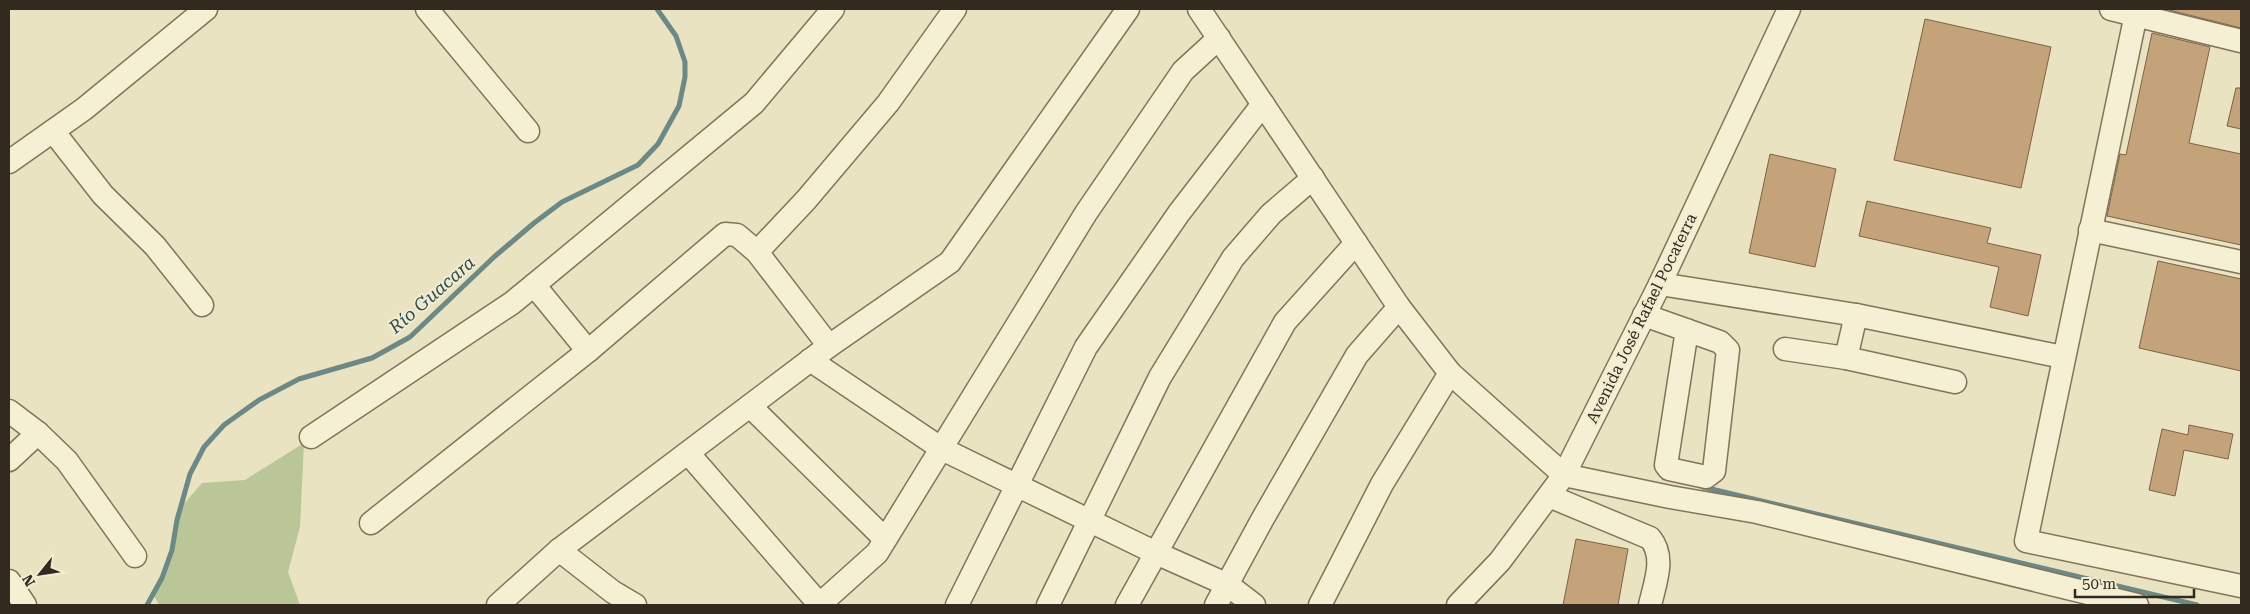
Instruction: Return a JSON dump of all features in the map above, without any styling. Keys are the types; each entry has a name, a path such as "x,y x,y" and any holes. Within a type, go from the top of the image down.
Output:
{"street":[{"path":"10,159 84,109 206,9"},
{"path":"428,9 528,131"},
{"path":"311,437 512,303 534,285 754,103 832,9"},
{"path":"757,252 806,200 888,104 955,9"},
{"path":"498,605 559,550 829,346 950,262 1128,9"},
{"path":"1199,9 1399,307 1450,373 1564,475 1670,497 1757,512 2137,605"},
{"name":"Avenida José Rafael Pocaterra","path":"1458,605 1500,561 1564,475 1660,284 1789,9"},
{"path":"2111,9 2241,41"},
{"path":"2136,14 2026,541 2241,586"},
{"path":"688,453 819,605 877,554 1086,212 1183,71 1219,38"},
{"path":"957,605 1086,347 1180,213 1263,104"},
{"path":"53,131 103,195 155,246 202,305"},
{"path":"1048,605 1160,377 1233,258 1271,214 1313,178"},
{"path":"2090,230 2241,262"},
{"path":"371,523 588,351 725,234 737,235 757,252 829,346"},
{"path":"1127,605 1285,322 1356,243"},
{"path":"1660,284 1856,315 2063,357"},
{"path":"534,285 588,351"},
{"path":"1216,605 1262,520 1357,355 1399,307"},
{"path":"1644,314 1720,342 1728,350 1714,471 1706,477 1669,470 1666,465 1687,330"},
{"path":"1846,358 1856,315"},
{"path":"1785,349 1846,358 1955,382"},
{"path":"810,360 942,449 1156,553 1228,585 1254,605"},
{"path":"1320,605 1382,484 1450,373"},
{"path":"750,406 885,539"},
{"path":"9,411 38,433 67,461 135,556"},
{"path":"9,460 38,433"},
{"path":"1549,496 1650,538 1657,547 1660,558 1650,605"},
{"path":"559,550 608,599 635,605"},
{"path":"9,581 25,605"}],"green space":[{"path":"304,443 300,527 288,572 300,605 159,605 152,592 171,554 176,513 202,483 245,480"}],"building":[{"path":"2165,9 2241,9 2241,28"},
{"path":"1925,19 2051,47 2021,188 1894,160"},
{"path":"2152,33 2210,47 2189,143 2241,154 2241,245 2107,216 2120,154 2126,155"},
{"path":"2236,88 2241,88 2241,129 2227,126"},
{"path":"1770,154 1836,169 1815,267 1749,253"},
{"path":"1867,201 1991,228 1987,243 2041,255 2028,316 1990,307 1999,267 1859,236"},
{"path":"2158,261 2241,279 2241,371 2139,348"},
{"path":"2189,425 2233,434 2228,459 2184,450 2175,496 2149,490 2162,429 2188,435"},
{"path":"1576,539 1628,549 1618,605 1563,605"}],"waterway":[{"name":"Río Guacara","path":"147,605 162,578 172,550 177,520 190,474 204,447 224,425 259,400 299,379 372,358 410,337 494,257 534,223 562,202 638,165 658,144 679,106 685,77 685,62 676,36 657,9"},
{"path":"1703,487 2197,605"}]}
